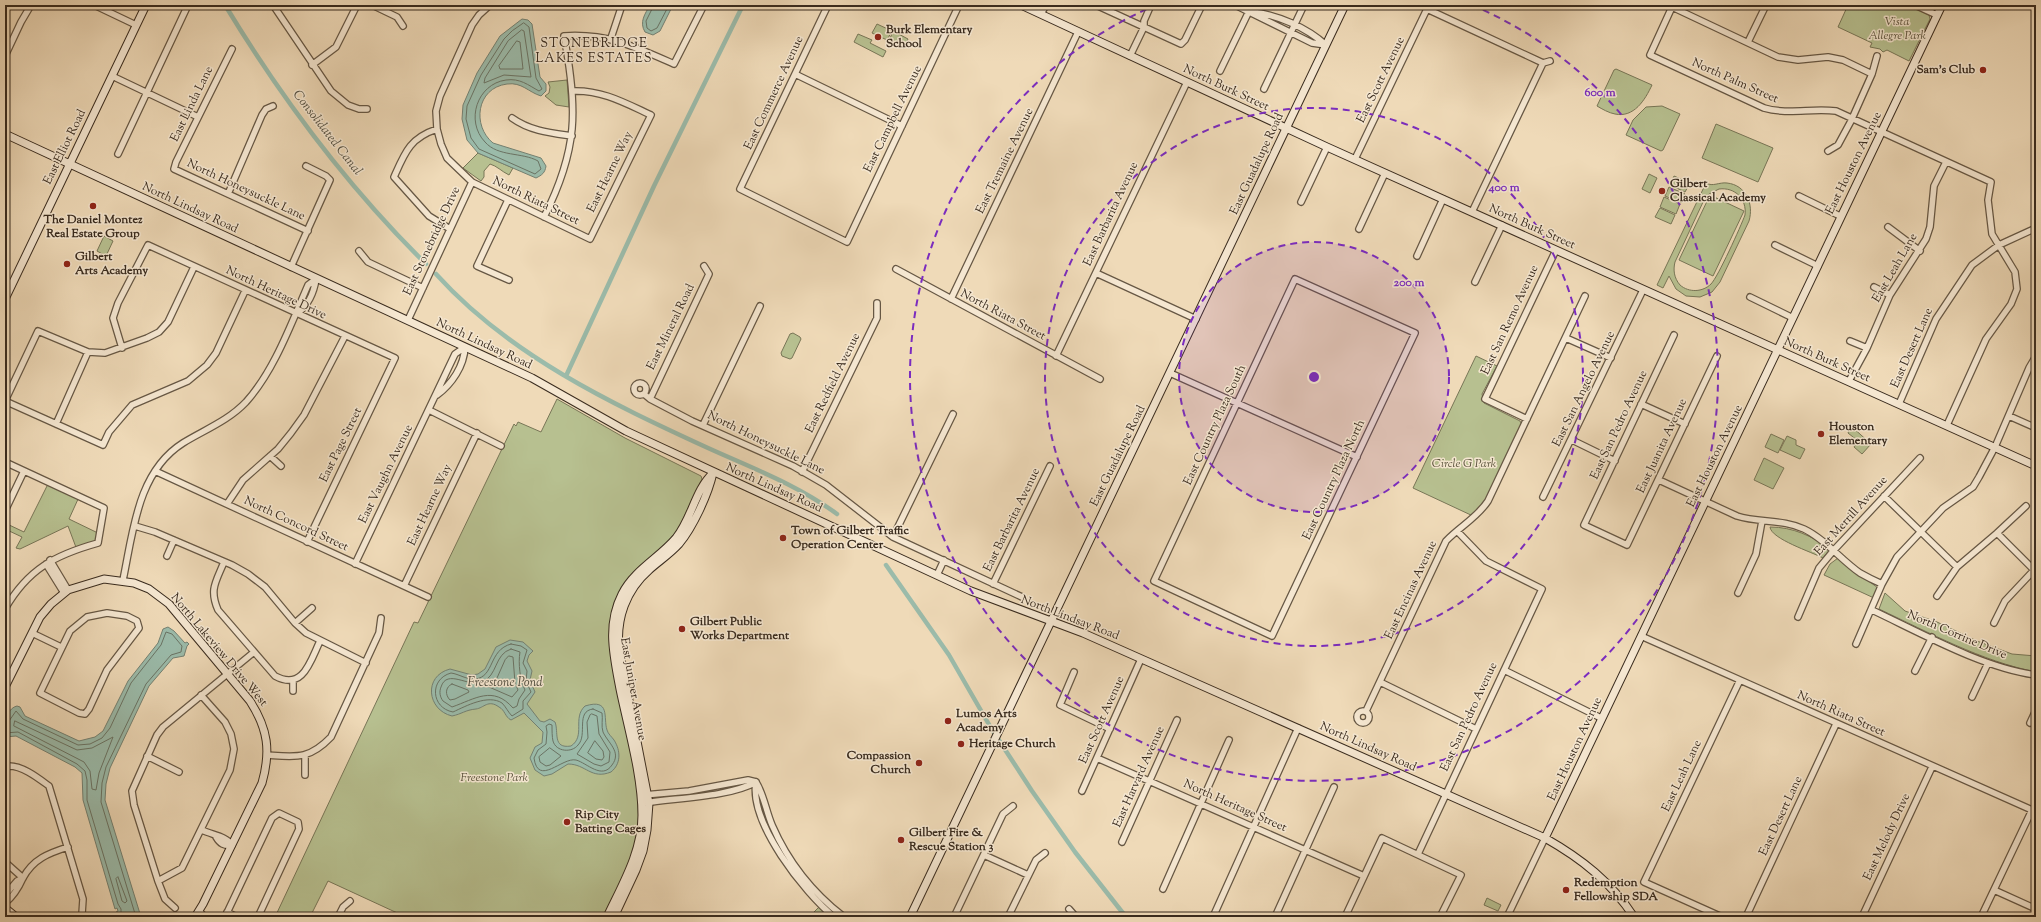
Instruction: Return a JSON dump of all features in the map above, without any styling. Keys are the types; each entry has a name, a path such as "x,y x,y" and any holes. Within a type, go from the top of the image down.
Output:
{"street":[{"path":"5,56 31,5"},
{"path":"94,5 102,7 136,25"},
{"name":"East Elliot Road","path":"5,299 146,5"},
{"path":"118,154 188,5"},
{"path":"312,65 336,47 357,5"},
{"path":"372,5 397,17 403,26"},
{"name":"East Stonebridge Drive","path":"408,320 472,182 447,158 437,129 436,111 440,96 472,25 479,15 490,5"},
{"path":"611,38 622,5"},
{"path":"544,217 562,175 572,136 573,91 564,36 579,35 611,38 674,64 704,5"},
{"name":"East Commerce Avenue","path":"828,5 740,190 847,242"},
{"name":"East Campbell Avenue","path":"847,242 959,5"},
{"name":"North Burk Street","path":"1021,5 1385,173 2036,466"},
{"path":"1041,14 1046,5"},
{"path":"1096,5 1181,44 1185,40 1202,5"},
{"path":"1130,56 1144,27 1144,21 1151,5"},
{"path":"1235,5 1312,44 1326,46"},
{"path":"1220,71 1252,5"},
{"path":"1264,89 1304,5"},
{"name":"East Guadalupe Road","path":"910,917 1345,5"},
{"path":"1766,5 1748,42 1778,57 1788,59 1828,57 1843,60 1872,74"},
{"path":"1915,5 1937,15"},
{"name":"East Houston Avenue","path":"1508,917 1818,266 1840,216 1942,5"},
{"path":"275,6 312,65 338,99 359,109 367,109"},
{"path":"1426,7 1543,64"},
{"name":"East Scott Avenue","path":"1355,159 1426,7"},
{"name":"North Palm Street","path":"1748,42 1672,7 1650,55 1764,108 1777,112 1828,110 1836,112 1991,182 1988,200 1992,234 1999,245"},
{"path":"1249,12 1269,15 1294,26 1316,37 1326,46"},
{"name":"East Tremaine Avenue","path":"951,299 1078,32"},
{"name":"East Linda Lane","path":"174,169 176,162 232,49"},
{"path":"1828,151 1838,145 1852,119 1872,74 1877,56"},
{"path":"1472,212 1543,64 1550,61"},
{"path":"795,74 902,126"},
{"path":"112,76 198,117"},
{"name":"East Barbarita Avenue","path":"1056,356 1186,82"},
{"name":"East Hearne Way","path":"573,91 591,91 611,96 651,115 590,239"},
{"path":"228,194 262,115 266,109 273,106"},
{"path":"512,118 523,126 546,132 572,136"},
{"path":"437,129 424,133 410,144 394,177 429,216 450,229"},
{"name":"North Lindsay Road","path":"5,134 532,378 626,431 1000,604 1051,622 1142,659 1545,838 1576,856 1600,875 1612,887 1634,917"},
{"path":"1301,202 1326,146"},
{"name":"East Leah Lane","path":"1849,381 1890,295 1920,251 1930,227 1934,186 1946,162"},
{"path":"291,267 330,180 326,176 306,166"},
{"name":"North Honeysuckle Lane","path":"174,169 308,231"},
{"path":"1359,229 1385,173"},
{"name":"North Riata Street","path":"472,182 590,239"},
{"path":"1799,196 1840,216"},
{"path":"1417,256 1443,199"},
{"path":"508,200 477,266 509,280"},
{"path":"1475,282 1502,226"},
{"path":"1888,227 1920,251"},
{"name":"East Desert Lane","path":"1899,404 1941,310 1972,265 1999,245 2036,228"},
{"name":"North Heritage Drive","path":"122,348 115,330 113,318 118,303 148,245 245,291 395,358"},
{"path":"1775,245 1818,266"},
{"path":"1947,426 1986,339 2011,304 2017,289 2015,272 1999,245"},
{"name":"East San Remo Avenue","path":"1527,419 1485,399 1556,250"},
{"path":"360,251 368,262 423,288"},
{"name":"East Mineral Road","path":"650,399 709,274 704,266"},
{"path":"194,267 168,322 159,332 122,348 105,353 88,352 38,331 5,401 103,445 109,432 132,404 188,381 207,365 216,353 245,291"},
{"name":"North Riata Street","path":"896,269 1100,379"},
{"path":"1096,273 1196,319"},
{"path":"123,580 137,510 155,471 172,451 225,420 245,403 262,383 296,314 304,309 314,288 316,278"},
{"name":"East Country Plaza South","path":"1272,636 1154,581 1295,279 1415,333"},
{"path":"1874,287 1890,295"},
{"name":"East San Angelo Avenue","path":"1544,497 1643,290"},
{"name":"East Encinas Avenue","path":"1366,711 1446,542 1456,530 1477,516 1488,501 1585,296"},
{"path":"1750,297 1793,318"},
{"name":"East Redfield Avenue","path":"802,472 876,318 877,303"},
{"path":"703,425 760,306"},
{"name":"East Country Plaza North","path":"1272,636 1415,333"},
{"name":"East San Pedro Avenue","path":"1628,545 1584,525 1674,335"},
{"path":"227,504 243,480 270,456 304,416 345,336"},
{"path":"1566,338 1611,358"},
{"path":"1850,341 1866,348"},
{"name":"East Vaughn Avenue","path":"437,395 438,388 455,354 465,347"},
{"name":"East Vaughn Avenue","path":"355,564 437,395 456,375 465,358 465,347"},
{"path":"56,424 88,352"},
{"name":"East Juanita Avenue","path":"1628,545 1718,356"},
{"path":"1856,644 1882,584 1897,557 1943,508 1973,487 1996,447 2036,356"},
{"name":"East Page Street","path":"307,542 395,358"},
{"path":"1170,373 1357,457"},
{"name":"North Honeysuckle Lane","path":"644,394 650,399 802,472 839,494 893,537 1022,597"},
{"path":"1641,404 1685,424"},
{"path":"429,410 501,446"},
{"path":"893,537 953,414"},
{"path":"2009,416 2036,428"},
{"name":"East Hearne Way","path":"404,586 477,433"},
{"path":"1572,440 1615,461"},
{"path":"270,456 281,466"},
{"name":"East Merrill Avenue","path":"1798,617 1819,568 1920,458"},
{"path":"5,462 104,508 98,543 48,562 26,580 13,594 5,609"},
{"name":"East Barbarita Avenue","path":"993,584 1050,466"},
{"path":"5,511 24,471"},
{"name":"North Concord Street","path":"155,471 428,597"},
{"name":"East Juniper Avenue","path":"614,917 636,870 643,851 647,831 645,799 613,651 613,622 618,602 627,585 639,571 676,537 685,523 705,480 714,473"},
{"path":"1659,480 1748,520 1787,524 1804,529 1834,550 1860,572 1882,584"},
{"path":"1884,496 1957,567"},
{"path":"1937,596 1957,567 2026,506"},
{"path":"1738,593 1756,554 1762,521"},
{"path":"135,526 174,540 248,574 265,587 295,623 306,633 366,663"},
{"name":"East San Pedro Avenue","path":"1418,854 1445,793 1542,589 1486,561 1456,530"},
{"path":"1994,623 2005,601 2035,570 1997,533"},
{"path":"167,556 174,540"},
{"path":"937,575 944,560"},
{"path":"48,562 66,592"},
{"path":"224,562 214,587 213,597 218,610 275,676 284,680 293,681 304,673 320,641"},
{"name":"North Lakeview Drive West","path":"5,688 40,617 51,604 66,592 104,579 123,580 148,589 169,604 250,701 260,716 266,731 267,755 262,783 197,915"},
{"path":"295,623 312,608"},
{"name":"North Corrine Drive","path":"1872,610 1988,663 2024,674 2036,675"},
{"path":"107,613 127,616 137,621 140,626 138,631 117,655 107,670 89,709 85,714 79,713 40,693 61,647 70,631 87,617 107,613"},
{"path":"267,755 305,756 320,749 331,737 379,633 381,618"},
{"path":"32,633 61,647"},
{"name":"North Riata Street","path":"1641,636 1932,767 2032,810 1994,890"},
{"path":"1915,671 1932,637"},
{"path":"175,908 165,899 158,881 134,805 132,791 157,735 163,727 254,652"},
{"name":"East Scott Avenue","path":"1082,791 1142,659"},
{"path":"1972,697 1988,663"},
{"path":"1504,670 1602,718"},
{"path":"1074,672 1060,705 1110,729"},
{"name":"East Leah Lane","path":"1722,917 1644,882 1740,680"},
{"path":"293,681 293,690"},
{"path":"1380,682 1476,728"},
{"path":"158,881 182,868 202,830 230,770 234,749 226,722 201,695"},
{"path":"2030,723 2036,710"},
{"name":"East Harvard Avenue","path":"1122,842 1177,720"},
{"name":"East Desert Lane","path":"1746,917 1836,724"},
{"path":"1213,917 1298,728"},
{"path":"1164,889 1229,740"},
{"path":"147,756 179,772"},
{"path":"305,756 305,775"},
{"name":"North Heritage Street","path":"1097,758 1364,876"},
{"name":"East Melody Drive","path":"1862,917 1932,767"},
{"path":"7,768 35,776 49,786 83,899 82,914"},
{"path":"645,799 723,792 749,786 756,782"},
{"path":"756,782 755,790 758,804 764,823 777,850 804,888 834,917"},
{"path":"756,782 760,789 773,827 790,859 820,896 844,917"},
{"path":"1275,917 1334,787"},
{"name":"East Juniper Avenue","path":"607,917 637,850 642,826 645,799"},
{"path":"954,917 1003,814 1013,806"},
{"path":"237,917 226,915 276,814 281,813 296,821 300,825 299,831 258,917"},
{"path":"202,830 216,837 220,843 225,846 232,845"},
{"path":"1345,917 1382,838 1461,875 1440,917"},
{"path":"5,903 21,884 23,878 35,862 51,852 68,847"},
{"path":"1008,917 1036,860 1045,853"},
{"path":"984,855 1028,876"},
{"path":"5,862 23,878"},
{"path":"5,895 17,880 23,878"},
{"path":"1981,917 1994,890 2036,909"},
{"path":"338,917 344,906 350,901"},
{"path":"5,908 16,917"},
{"path":"1068,909 1076,917"},
{"path":"197,915 205,917"}],"green space":[{"name":"Vista Allegre Park","path":"1848,5 1908,5 1929,15 1930,19 1909,61 1887,50 1883,52 1880,49 1870,47 1872,43 1838,27"},
{"path":"877,24 892,31 887,40 872,33"},
{"path":"893,31 908,39 904,48 889,41"},
{"path":"858,34 872,40 870,43 886,51 883,57 854,42"},
{"path":"1616,69 1652,85 1638,107 1633,111 1622,115 1610,113 1597,106 1614,70"},
{"path":"567,80 569,107 556,105 545,96 549,93 550,87 548,82"},
{"path":"1662,106 1680,114 1663,150 1661,151 1626,135 1633,120 1646,107"},
{"path":"1716,124 1773,148 1758,182 1702,158"},
{"path":"478,153 513,168 509,175 490,164 484,171 484,177 481,181 463,168"},
{"path":"1649,174 1657,178 1650,193 1642,189"},
{"path":"1674,176 1690,183 1685,192 1670,185"},
{"path":"1706,183 1711,185 1727,183 1739,187 1744,191 1750,208 1749,221 1720,282 1712,292 1700,297 1686,296 1676,289 1669,276 1663,288 1657,285","holes":["1719,189 1725,189 1739,195 1744,204 1745,215 1724,262 1711,284 1700,290 1684,288 1676,280 1674,271 1675,262 1704,200 1709,194"]},
{"path":"1669,187 1685,194 1681,203 1665,196"},
{"path":"1710,195 1744,211 1713,276 1679,260"},
{"path":"1664,197 1680,204 1676,214 1660,207"},
{"path":"1660,208 1675,215 1671,224 1655,217"},
{"path":"104,236 113,241 106,256 97,251"},
{"path":"793,333 801,339 792,358 790,359 782,356 781,353 790,334"},
{"name":"Circle G Park","path":"1476,356 1497,366 1482,394 1484,403 1520,421 1522,425 1486,501 1473,516 1413,488"},
{"name":"Freestone Park","path":"557,399 625,438 701,476 702,479 677,532 665,546 639,567 631,576 613,610 637,787 639,827 632,857 604,917 406,917 328,881 310,917 275,917 414,622 418,623 514,424 516,426 518,422 541,432"},
{"path":"1851,426 1871,444 1862,454 1854,447 1858,441 1848,433"},
{"path":"1771,434 1784,440 1778,453 1765,447"},
{"path":"1787,436 1796,440 1796,445 1805,449 1800,459 1780,450"},
{"path":"1764,458 1784,468 1773,489 1754,480"},
{"path":"49,482 79,497 69,519 100,534 98,543 77,550 68,526 20,549 16,548 22,537 5,529 5,523 24,532"},
{"path":"1770,527 1778,527 1802,533 1830,549 1823,558 1793,545 1777,536 1772,532"},
{"path":"1838,558 1878,588 1874,598 1824,575 1830,564"},
{"path":"1885,593 1905,611 1937,622 1977,641 2012,654 2036,656 2036,672 1995,661 1976,654 1879,609"},
{"path":"1487,898 1501,905 1498,911 1484,905"},
{"path":"819,907 831,917 809,917"}],"water":[{"path":"650,5 673,5 660,31 653,35 645,32 643,28 643,18"},
{"path":"522,19 528,20 532,24 540,77 546,84 546,91 541,96 517,84 507,84 497,87 483,100 480,109 480,118 486,136 493,143 541,158 546,168 543,174 536,178 478,153 467,140 462,119 463,105 477,73 500,36"},
{"path":"168,627 185,643 187,642 189,644 184,656 173,658 149,686 110,768 106,784 105,800 141,917 118,917 116,912 118,911 117,908 115,909 83,800 82,773 75,767 16,736 5,737 6,719 10,711 17,706 20,707 25,716 79,741 95,737 103,731 128,681 158,643 163,629"},
{"name":"Freestone Pond","path":"510,640 523,642 533,651 529,655 527,661 532,671 530,680 535,692 527,704 540,721 544,722 550,719 555,722 557,739 561,745 571,746 575,742 579,732 579,716 585,706 593,704 602,707 609,734 614,740 619,753 617,765 611,772 598,774 580,766 568,764 552,774 544,776 535,770 530,758 535,747 542,743 543,732 524,713 511,720 501,708 489,704 452,716 444,713 437,707 433,700 432,693 432,685 435,678 441,673 450,669 472,675 478,674 485,669 496,647"}],"waterway":[{"name":"Consolidated Canal","path":"225,5 269,74 318,141 343,173 397,235 426,264"},
{"path":"566,376 654,186 743,5"},
{"path":"436,274 465,303 528,353 598,395 671,431 791,486 807,494 837,514"},
{"path":"886,565 949,655 991,728 1032,791 1075,852 1126,917"}],"place":[{"name":"Burk Elementary School","path":"878,37"},
{"name":"Sam's Club","path":"1983,70"},
{"name":"Gilbert Classical Academy","path":"1662,191"},
{"name":"The Daniel Montez Real Estate Group","path":"93,206"},
{"name":"Gilbert Arts Academy","path":"67,264"},
{"name":"Houston Elementary","path":"1821,434"},
{"name":"Town of Gilbert Traffic Operation Center","path":"783,538"},
{"name":"Gilbert Public Works Department","path":"682,629"},
{"name":"Lumos Arts Academy","path":"948,721"},
{"name":"Heritage Church","path":"961,744"},
{"name":"Compassion Church","path":"919,763"},
{"name":"Rip City Batting Cages","path":"567,822"},
{"name":"Gilbert Fire & Rescue Station 3","path":"901,840"},
{"name":"Redemption Fellowship SDA","path":"1566,890"}],"district":[{"name":"STONEBRIDGE LAKES ESTATES","path":"594,52"}]}
